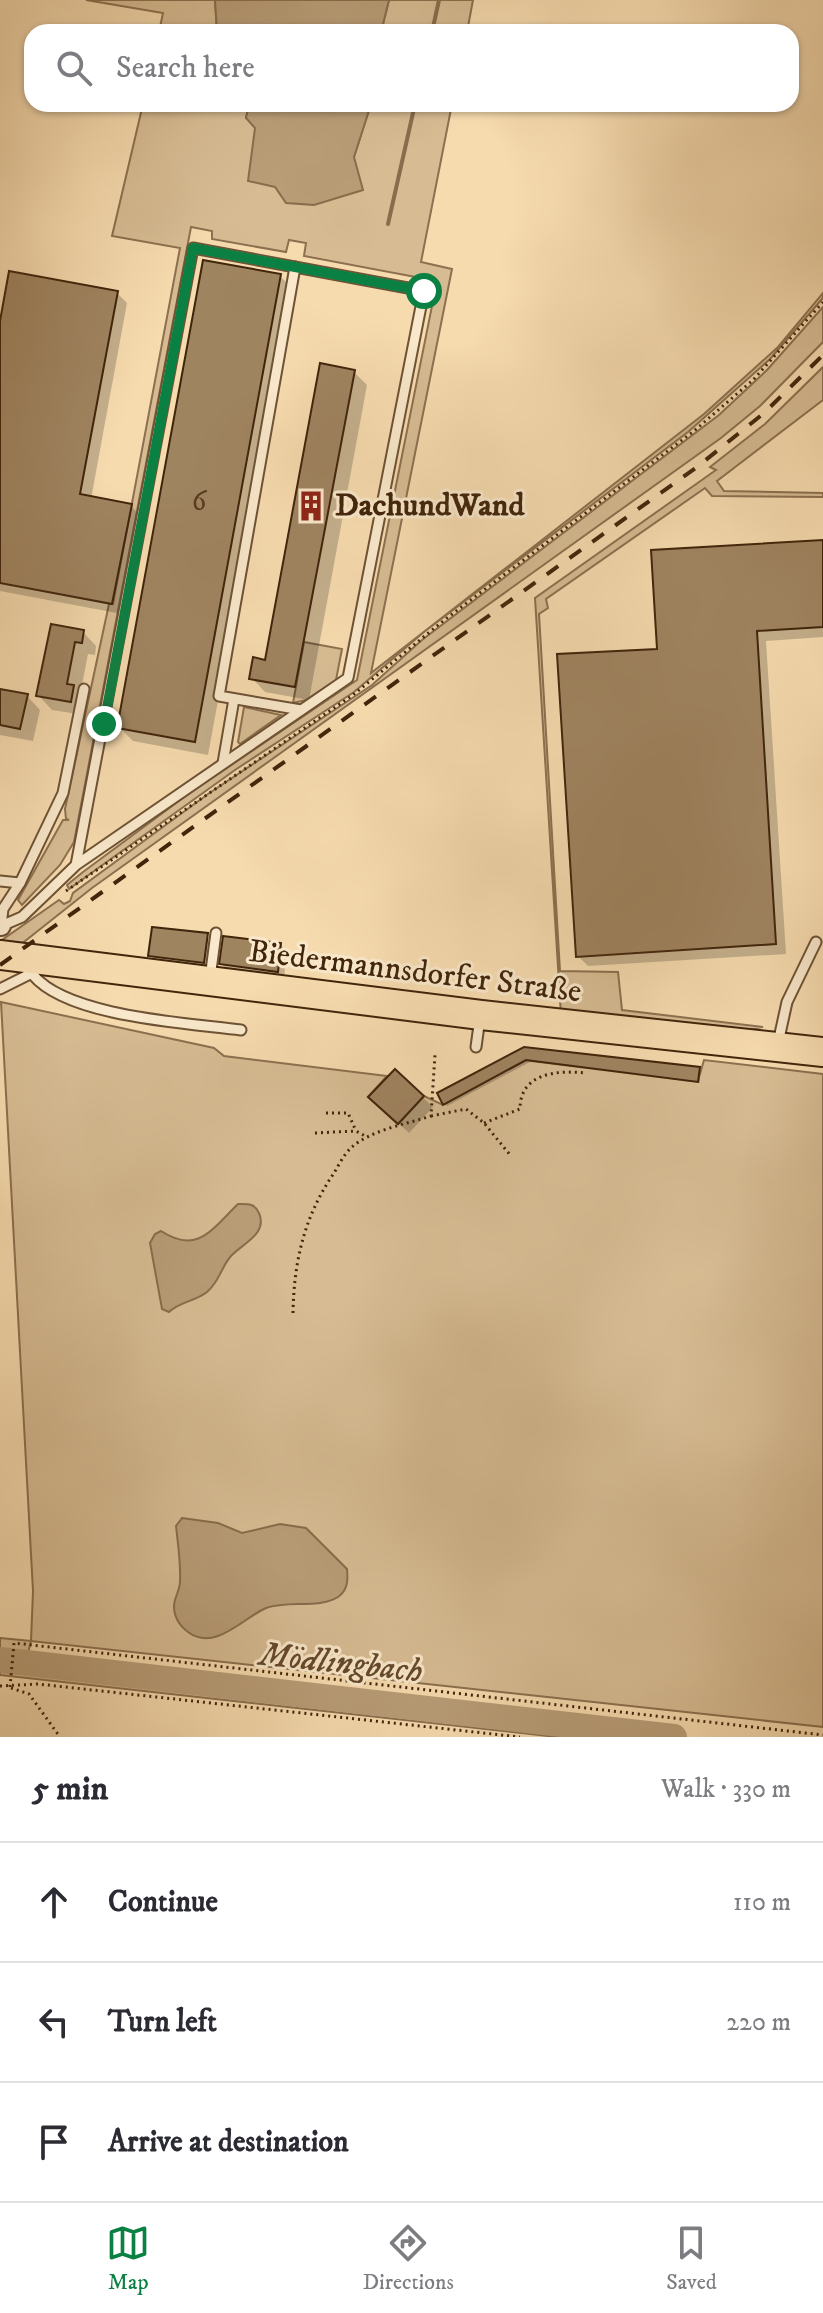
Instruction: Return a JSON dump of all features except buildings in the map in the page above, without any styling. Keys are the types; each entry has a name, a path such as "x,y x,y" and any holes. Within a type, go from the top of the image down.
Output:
{"main road":[{"name":"Biedermannsdorfer Straße","path":"0,955 34,968 209,982 823,1052"}],"lane":[{"path":"0,926 22,917 76,865 348,678 424,291 193,248 76,865"},
{"path":"295,267 219,696 301,710"},
{"path":"0,926 3,909 20,883 63,793 84,689"},
{"path":"223,763 234,699"},
{"path":"0,881 20,883"},
{"path":"209,982 216,933"},
{"path":"777,1046 787,1002 816,942"},
{"path":"0,989 34,968 43,987 112,1013 241,1030"},
{"path":"476,1047 481,1015"}],"path":[{"path":"50,893 71,891 237,771 375,679 443,621 722,407 778,354 823,302"},
{"path":"431,1116 435,1055"},
{"path":"484,1123 520,1109 520,1097 526,1085 550,1072 585,1073"},
{"path":"293,1313 294,1279 305,1225 322,1190 350,1148 367,1137 431,1116 466,1109 484,1123 511,1156"},
{"path":"326,1113 348,1113 356,1131"},
{"path":"315,1133 356,1131 367,1137"},
{"path":"10,1687 14,1643 823,1735"},
{"path":"0,1686 38,1684 520,1737"},
{"path":"10,1687 29,1694 60,1737"}],"shaded area":[{"path":"86,0 215,0 216,24 161,24 163,13"},
{"path":"215,0 389,0 383,24 216,24"},
{"path":"389,0 473,0 468,24 383,24"},
{"path":"141,112 247,112 246,118 354,157 368,112 450,112 421,262 452,269 371,673 704,414 778,347 823,293 823,298 770,359 688,432 424,632 354,692 235,770 69,889 67,885 83,872 191,792 357,680 437,281 304,256 306,243 289,240 286,252 212,239 212,231 191,227 74,842 60,865 22,905 18,900 63,820 69,820 66,819 65,809 109,604 113,604 180,248 112,236"},
{"path":"247,112 368,112 354,157 363,190 314,205 286,203 275,187 248,181 255,128 246,118"},
{"path":"823,307 823,342 760,406 721,438 92,888 15,949 2,940 59,900 64,904 70,901 73,893 208,794 372,685 422,640 719,415 767,370"},
{"path":"823,367 823,400 717,481 724,491 823,493 823,497 712,496 705,488 546,599 548,608 539,614 560,971 618,972 622,1010 763,1027 744,1030 561,1015 535,598 716,470 710,467 765,424"},
{"path":"304,642 342,649 336,680 306,700 293,703"},
{"path":"244,707 281,715 240,744"},
{"path":"1,1002 214,1048 224,1056 387,1076 368,1097 398,1124 424,1096 443,1105 526,1060 698,1081 704,1060 823,1074 823,1727 31,1641 33,1591"},
{"path":"238,1204 250,1205 257,1210 260,1227 253,1238 231,1256 207,1292 169,1312 162,1309 150,1243 155,1234 161,1231 174,1238 195,1240 212,1230"},
{"path":"182,1518 218,1523 242,1533 280,1524 306,1528 347,1569 346,1588 330,1601 266,1608 218,1636 198,1637 182,1627 174,1610 180,1585 176,1526"},
{"path":"0,1638 31,1641 27,1657 0,1654"},
{"path":"0,1665 639,1737 557,1737 0,1675"}],"waterway":[{"path":"434,24 439,0"},
{"path":"388,224 413,112"},
{"name":"Mödlingbach","path":"0,1660 674,1737"}],"railway":[{"path":"0,965 697,467 764,413 823,355"}],"place":[{"name":"DachundWand","path":"311,506"}],"route":[{"path":"104,724 193,248 424,291"}]}
